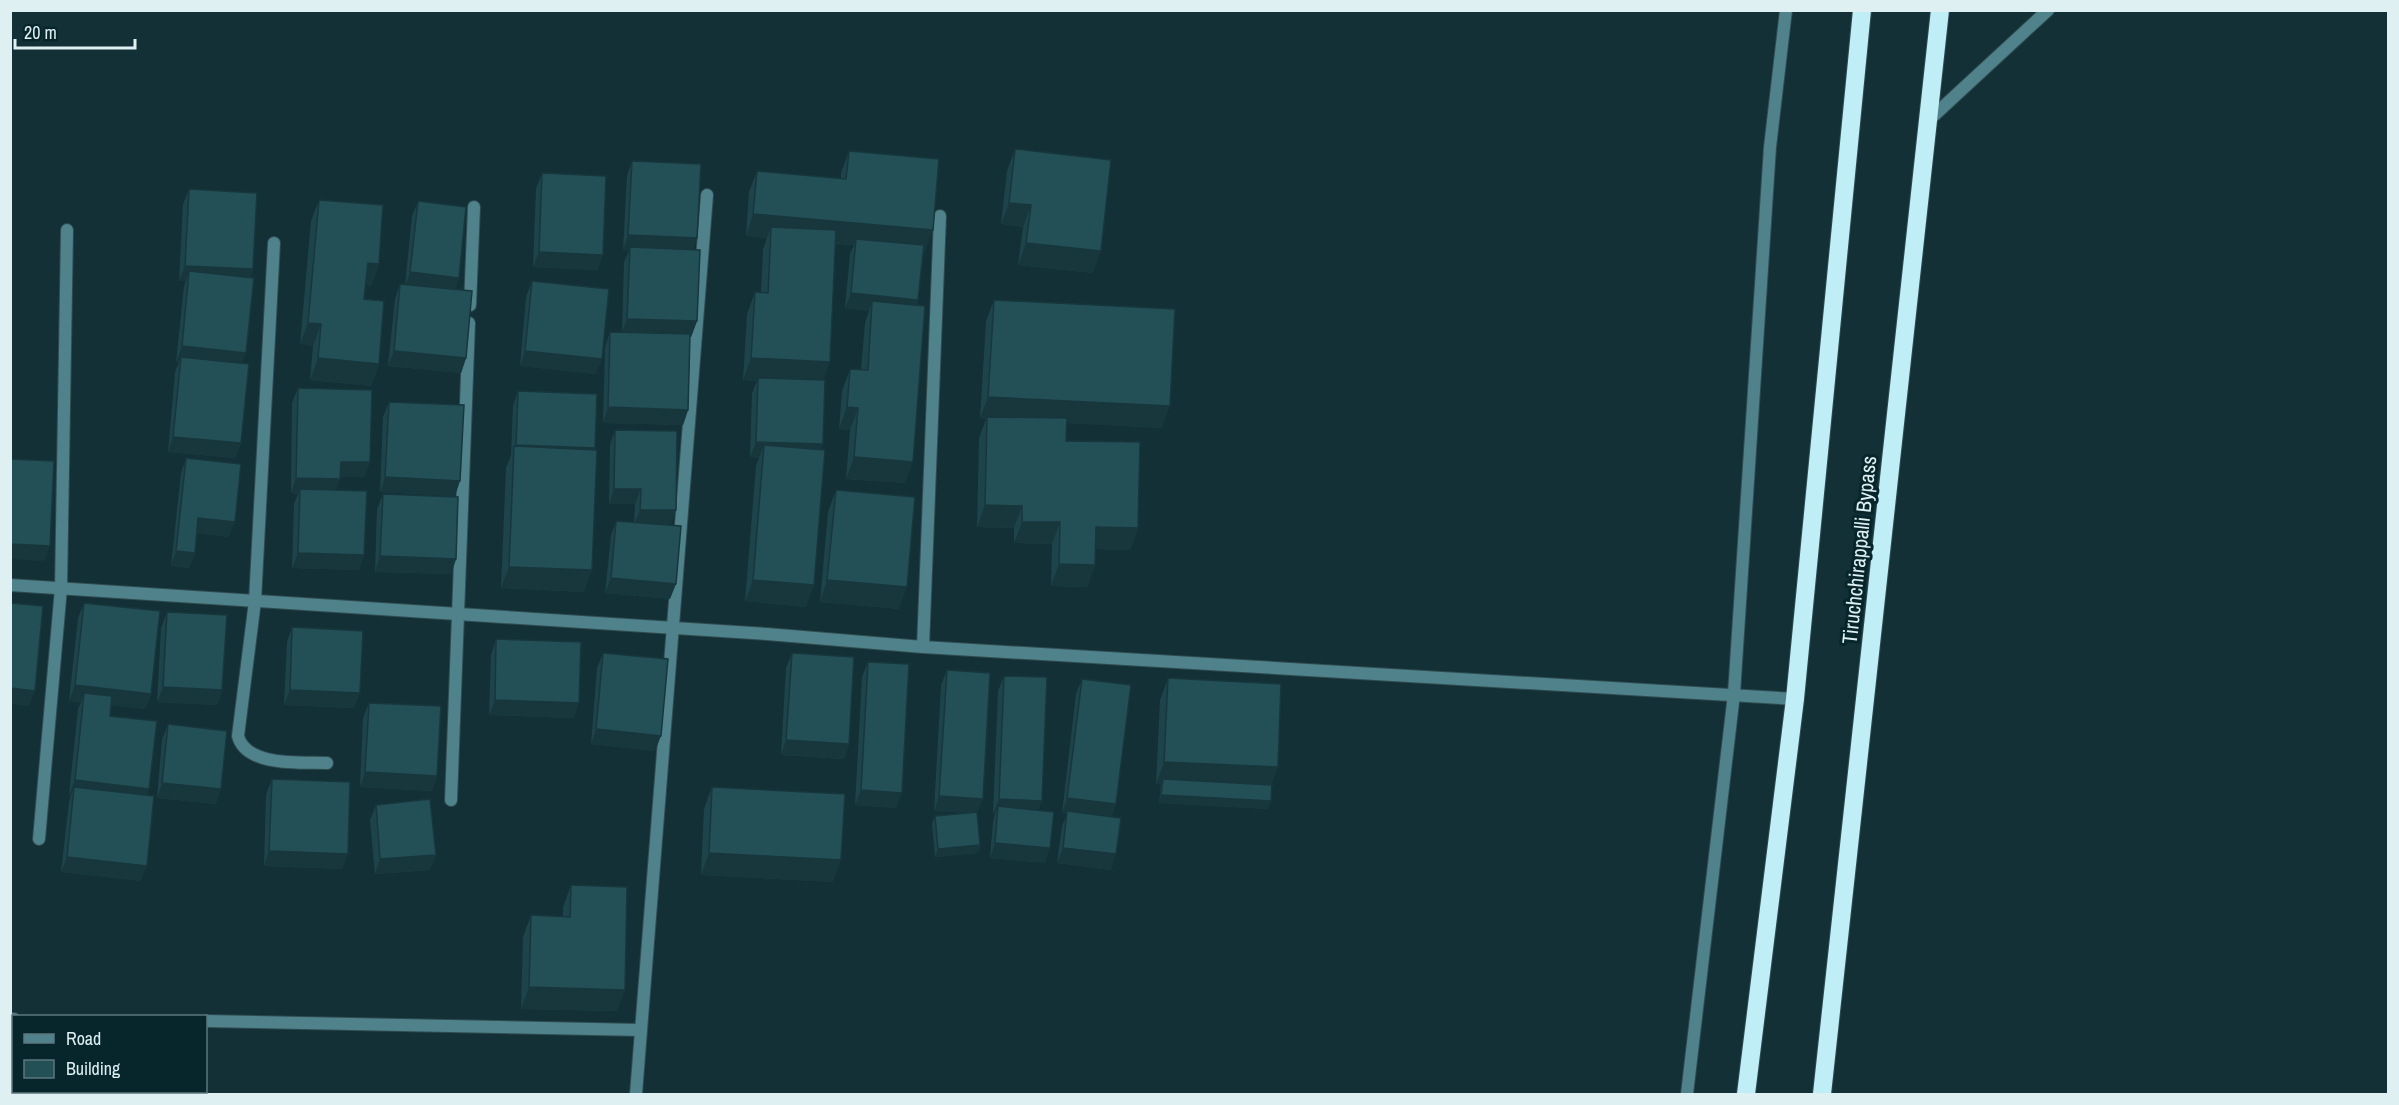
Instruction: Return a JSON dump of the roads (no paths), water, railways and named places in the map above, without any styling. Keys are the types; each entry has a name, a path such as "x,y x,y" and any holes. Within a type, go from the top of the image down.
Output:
{"highway":[{"path":"1746,1095 1795,699 1862,10"},
{"name":"Tiruchchirappalli Bypass","path":"1822,1095 1940,10"}],"street":[{"path":"1687,1095 1734,694 1770,147 1786,10"},
{"path":"1929,120 2048,10"},
{"path":"636,1095 707,195"},
{"path":"451,800 456,614 474,207"},
{"path":"923,647 940,216"},
{"path":"39,839 61,588 67,230"},
{"path":"274,243 255,601 238,736 240,742 251,753 269,760 327,763"},
{"path":"10,585 674,628 923,647 1795,699"},
{"path":"207,1021 641,1029"}]}
